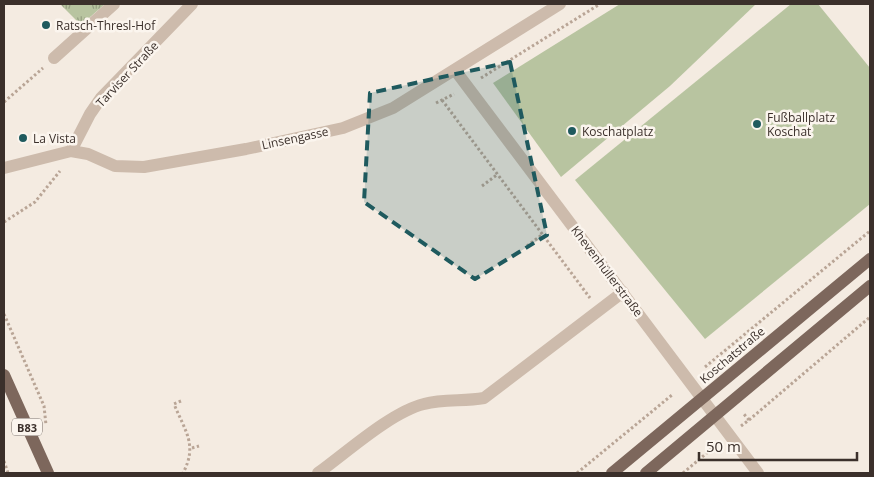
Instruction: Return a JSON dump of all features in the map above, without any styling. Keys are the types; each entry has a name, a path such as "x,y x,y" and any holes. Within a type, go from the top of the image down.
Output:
{"main road":[{"name":"Koschatstraße","path":"612,473 870,259"},
{"path":"646,473 870,286"},
{"name":"B83","path":"4,376 48,473"}],"street":[{"path":"54,58 114,4"},
{"name":"Tarviser Straße","path":"71,150 90,114 101,98 192,4"},
{"name":"Linsengasse","path":"71,150 88,154 115,166 144,167 246,149 343,128 393,108 560,4"},
{"name":"Khevenhüllerstraße","path":"455,70 758,473"},
{"path":"4,168 71,150"},
{"path":"318,473 400,414 421,404 440,400 468,401 484,398 623,292"}],"path":[{"path":"492,71 600,4"},
{"path":"4,102 54,58"},
{"path":"442,100 599,310"},
{"path":"4,222 35,202 64,166"},
{"path":"482,186 498,174"},
{"path":"697,373 870,231"},
{"path":"527,246 543,234"},
{"path":"4,314 44,406 45,422 49,431"},
{"path":"739,427 870,317"},
{"path":"705,367 708,371"},
{"path":"577,473 672,395"},
{"path":"181,401 174,404 192,448 189,461 183,473"},
{"path":"741,410 748,420"},
{"path":"192,448 199,446"},
{"path":"683,473 714,447"},
{"path":"4,461 8,473"}],"highlighted area":[{"path":"510,62 547,235 475,279 364,202 370,93"}],"green space":[{"path":"60,4 105,4 81,25"},
{"name":"Koschatplatz","path":"620,4 756,4 670,86 561,177 493,83"},
{"name":"Fußballplatz Koschat","path":"791,4 818,4 870,68 870,204 705,339 575,180"}],"place":[{"name":"Ratsch-Thresl-Hof","path":"46,25"},
{"name":"Fußballplatz Koschat","path":"757,124"},
{"name":"Koschatplatz","path":"572,131"},
{"name":"La Vista","path":"23,138"}]}
